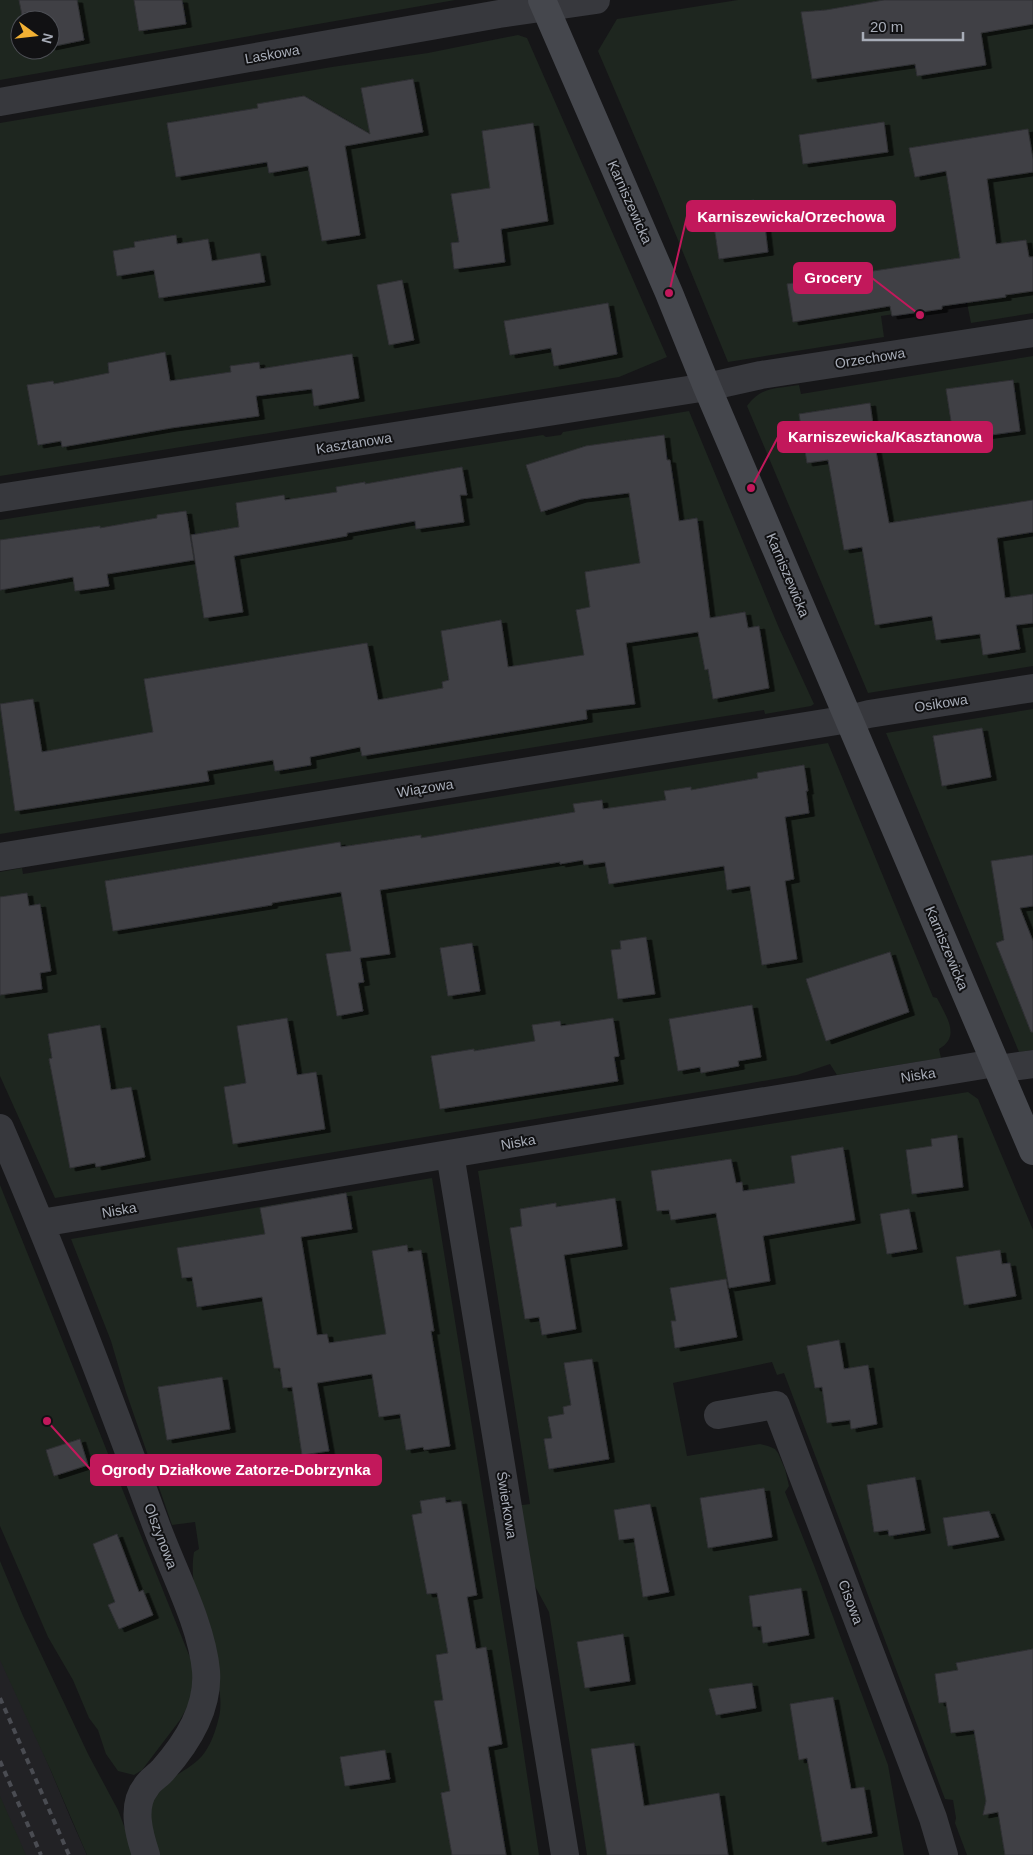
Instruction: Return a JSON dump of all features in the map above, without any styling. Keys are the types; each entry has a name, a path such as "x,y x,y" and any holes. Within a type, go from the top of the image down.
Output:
{"street":[{"name":"Laskowa","path":"0,102 543,3 596,0"},
{"name":"Karniszewicka","path":"543,3 669,293 707,387 1033,1151"},
{"name":"Orzechowa","path":"707,387 761,375 1033,333"},
{"name":"Kasztanowa","path":"0,498 707,387"},
{"name":"Osikowa","path":"850,719 869,714 1033,688"},
{"name":"Wiązowa","path":"0,857 850,719"},
{"name":"Niska","path":"42,1223 450,1154 997,1066 1033,1064"},
{"name":"Olszynowa","path":"0,1128 42,1223 161,1538 198,1630 206,1671 205,1698 193,1728 162,1771 145,1787 139,1803 137,1818 140,1839 146,1855"},
{"name":"Świerkowa","path":"450,1154 565,1855"},
{"name":"Cisowa","path":"718,1415 776,1405 933,1818 944,1855"}],"shaded area":[{"path":"0,0 455,0 0,80"},
{"path":"738,0 1033,0 1033,313 971,323 967,303 881,316 884,337 728,362 598,51 617,19"},
{"path":"518,35 527,38 667,357 619,377 0,476 0,123 332,67 428,53"},
{"path":"1033,356 1033,666 868,693 747,406 758,395 776,388 799,385 801,394"},
{"path":"689,411 779,628 814,704 811,706 765,714 764,710 0,834 0,520 543,435 546,437 561,435 563,432"},
{"path":"1033,709 1033,1050 1019,1052 886,733"},
{"path":"828,743 933,997 937,998 950,1025 950,1038 939,1049 941,1058 837,1075 830,1064 797,1075 723,1088 55,1198 0,1076 0,872 22,868 23,874"},
{"path":"968,1092 978,1099 1033,1230 1033,1855 967,1855 955,1823 953,1800 945,1799 784,1373 777,1375 772,1362 673,1383 687,1456 760,1444 775,1449 778,1453 785,1469 789,1486 785,1492 888,1765 904,1855 587,1855 549,1612 493,1509 530,1504 478,1171"},
{"path":"432,1178 539,1855 160,1855 151,1828 150,1810 153,1801 164,1785 196,1762 207,1748 214,1735 219,1717 220,1690 195,1594 193,1579 194,1552 199,1549 195,1522 172,1525 126,1392 111,1341 71,1239"},
{"path":"0,1185 195,1670 190,1702 180,1720 142,1770 134,1775 118,1771 106,1754 98,1730 89,1718 73,1680 48,1637 0,1526"},
{"path":"0,1561 23,1616 88,1754 118,1810 135,1855 87,1855 0,1660"},
{"path":"0,1649 71,1819 87,1855 0,1855"},
{"path":"0,1796 26,1855 0,1855"}],"building":[{"path":"19,0 77,0 84,40 60,45 60,10 21,10"},
{"path":"134,0 182,0 186,24 139,31"},
{"path":"884,0 1033,0 1033,24 981,33 986,65 917,76 915,64 812,79 801,12 826,10"},
{"path":"413,79 423,132 345,146 360,235 322,241 308,166 269,173 267,162 176,177 167,123 258,108 257,104 304,96 370,134 361,88"},
{"path":"884,122 888,152 803,164 799,135"},
{"path":"533,123 548,221 501,229 505,262 454,269 451,243 459,242 451,194 490,188 482,131"},
{"path":"1028,129 1033,159 1033,172 987,179 996,244 1026,240 1029,257 1033,257 1033,291 1005,295 1006,297 942,306 942,309 892,316 890,306 793,322 787,284 960,258 946,171 915,177 909,148"},
{"path":"754,200 757,219 764,218 768,252 719,259 711,206"},
{"path":"176,235 177,244 208,239 212,261 260,253 265,282 159,298 154,270 117,276 113,251 135,247 134,242"},
{"path":"402,280 414,340 389,345 377,285"},
{"path":"608,303 617,354 554,366 551,348 510,355 504,321"},
{"path":"165,352 170,381 231,372 230,366 259,362 260,369 352,354 359,398 314,406 312,389 256,396 259,416 171,428 62,447 61,441 38,445 27,385 53,381 54,384 109,373 108,363"},
{"path":"1013,380 1020,431 954,440 946,389"},
{"path":"870,403 875,446 889,523 1033,500 1033,532 997,538 1005,598 1033,594 1033,623 1016,625 1020,649 983,655 980,634 936,640 932,616 875,625 862,547 844,550 828,460 807,463 799,414"},
{"path":"664,435 667,460 670,460 679,521 697,518 710,618 745,612 748,628 759,626 769,688 713,699 708,669 705,670 698,632 626,643 635,704 586,710 587,719 362,756 360,747 310,757 311,765 275,771 273,760 207,771 209,781 15,811 0,704 33,699 42,752 153,732 144,679 367,643 378,700 443,688 442,682 449,680 441,631 501,620 508,667 584,655 576,610 590,607 585,572 640,563 629,493 581,499 541,512 526,465 586,446"},
{"path":"462,467 467,495 460,495 464,522 416,529 415,521 347,533 347,536 234,556 243,612 204,618 191,535 239,527 236,503 284,495 285,500 337,492 336,487 365,482 365,484"},
{"path":"186,511 194,560 107,574 109,586 75,591 73,577 0,590 0,540 100,526 100,528 157,518 157,515"},
{"path":"982,728 991,777 942,786 933,736"},
{"path":"804,765 809,813 785,817 794,879 785,881 797,959 762,965 750,886 727,890 724,866 609,884 605,862 584,865 583,860 380,890 390,954 360,958 364,982 358,983 363,1011 337,1016 326,954 351,951 341,892 113,931 105,881 340,842 341,847 421,835 421,838 575,812 573,804 602,800 603,809 666,800 664,791 691,787 691,790 758,778 757,773"},
{"path":"1033,855 1033,906 1020,908 1033,941 1033,1032 1031,1032 996,943 1004,940 991,861"},
{"path":"27,893 29,906 40,904 51,971 40,973 42,989 0,995 0,897"},
{"path":"646,937 655,994 618,999 611,950 621,949 620,941"},
{"path":"472,943 480,991 448,996 440,948"},
{"path":"890,952 909,1012 826,1041 806,979"},
{"path":"752,1005 761,1057 738,1061 739,1066 701,1073 700,1067 678,1071 669,1019"},
{"path":"287,1018 297,1075 316,1072 325,1129 233,1144 224,1087 246,1083 237,1026"},
{"path":"613,1018 619,1056 614,1057 618,1081 440,1109 431,1056 535,1041 532,1025 560,1021 561,1026"},
{"path":"100,1025 111,1090 131,1087 145,1157 96,1167 95,1163 70,1168 49,1059 52,1058 48,1034"},
{"path":"957,1135 963,1187 912,1194 906,1150 932,1146 931,1139"},
{"path":"843,1147 855,1220 763,1236 770,1281 729,1288 716,1213 671,1220 669,1210 657,1211 651,1171 731,1159 736,1183 742,1182 743,1191 795,1183 791,1156"},
{"path":"346,1193 352,1229 301,1237 317,1335 327,1334 329,1343 386,1334 372,1251 407,1245 408,1252 421,1250 434,1331 431,1331 450,1446 424,1450 423,1447 406,1450 400,1414 379,1417 372,1374 317,1383 329,1451 302,1455 292,1387 283,1388 280,1368 274,1368 262,1297 197,1307 192,1277 182,1278 177,1248 265,1234 260,1208"},
{"path":"615,1198 622,1246 564,1255 576,1329 542,1335 539,1317 525,1319 510,1228 522,1226 520,1209 556,1203 556,1207"},
{"path":"909,1209 917,1249 887,1254 880,1214"},
{"path":"1000,1250 1002,1264 1010,1263 1016,1296 964,1305 956,1257"},
{"path":"726,1279 737,1337 675,1348 671,1321 676,1321 670,1288"},
{"path":"839,1340 844,1369 868,1365 877,1424 851,1429 850,1420 827,1423 822,1387 815,1388 807,1346"},
{"path":"592,1359 609,1459 549,1469 544,1439 552,1438 548,1417 564,1414 563,1407 571,1405 564,1363"},
{"path":"222,1377 230,1429 167,1440 158,1387"},
{"path":"80,1439 88,1465 54,1476 46,1450"},
{"path":"915,1477 925,1530 889,1536 888,1530 874,1532 867,1485"},
{"path":"764,1488 772,1537 708,1548 700,1498"},
{"path":"445,1497 446,1503 461,1501 477,1595 467,1597 476,1649 486,1647 502,1744 488,1747 506,1855 452,1855 441,1793 450,1791 434,1701 443,1700 436,1655 448,1653 437,1593 427,1594 412,1515 422,1513 420,1501"},
{"path":"650,1504 669,1592 643,1597 634,1538 619,1540 614,1510"},
{"path":"989,1511 999,1537 948,1546 943,1518"},
{"path":"117,1534 139,1592 143,1590 153,1615 119,1629 108,1605 115,1602 93,1544"},
{"path":"801,1588 809,1635 763,1643 761,1626 753,1627 749,1596"},
{"path":"623,1634 630,1681 585,1688 577,1642"},
{"path":"1033,1649 1033,1855 1005,1855 998,1812 983,1815 986,1801 974,1730 951,1733 946,1702 939,1703 935,1674 958,1670 956,1663"},
{"path":"752,1683 756,1708 716,1715 709,1689"},
{"path":"833,1697 851,1789 864,1787 872,1833 822,1842 807,1758 799,1760 790,1704"},
{"path":"634,1743 644,1806 719,1793 728,1855 607,1855 591,1749"},
{"path":"385,1750 390,1779 345,1786 340,1757"}],"railway":[{"path":"0,1698 69,1855"},
{"path":"0,1761 41,1855"}],"place":[{"name":"Karniszewicka/Orzechowa","path":"669,293"},
{"name":"Grocery","path":"920,315"},
{"name":"Karniszewicka/Kasztanowa","path":"751,488"},
{"name":"Ogrody Działkowe Zatorze-Dobrzynka","path":"47,1421"}]}
